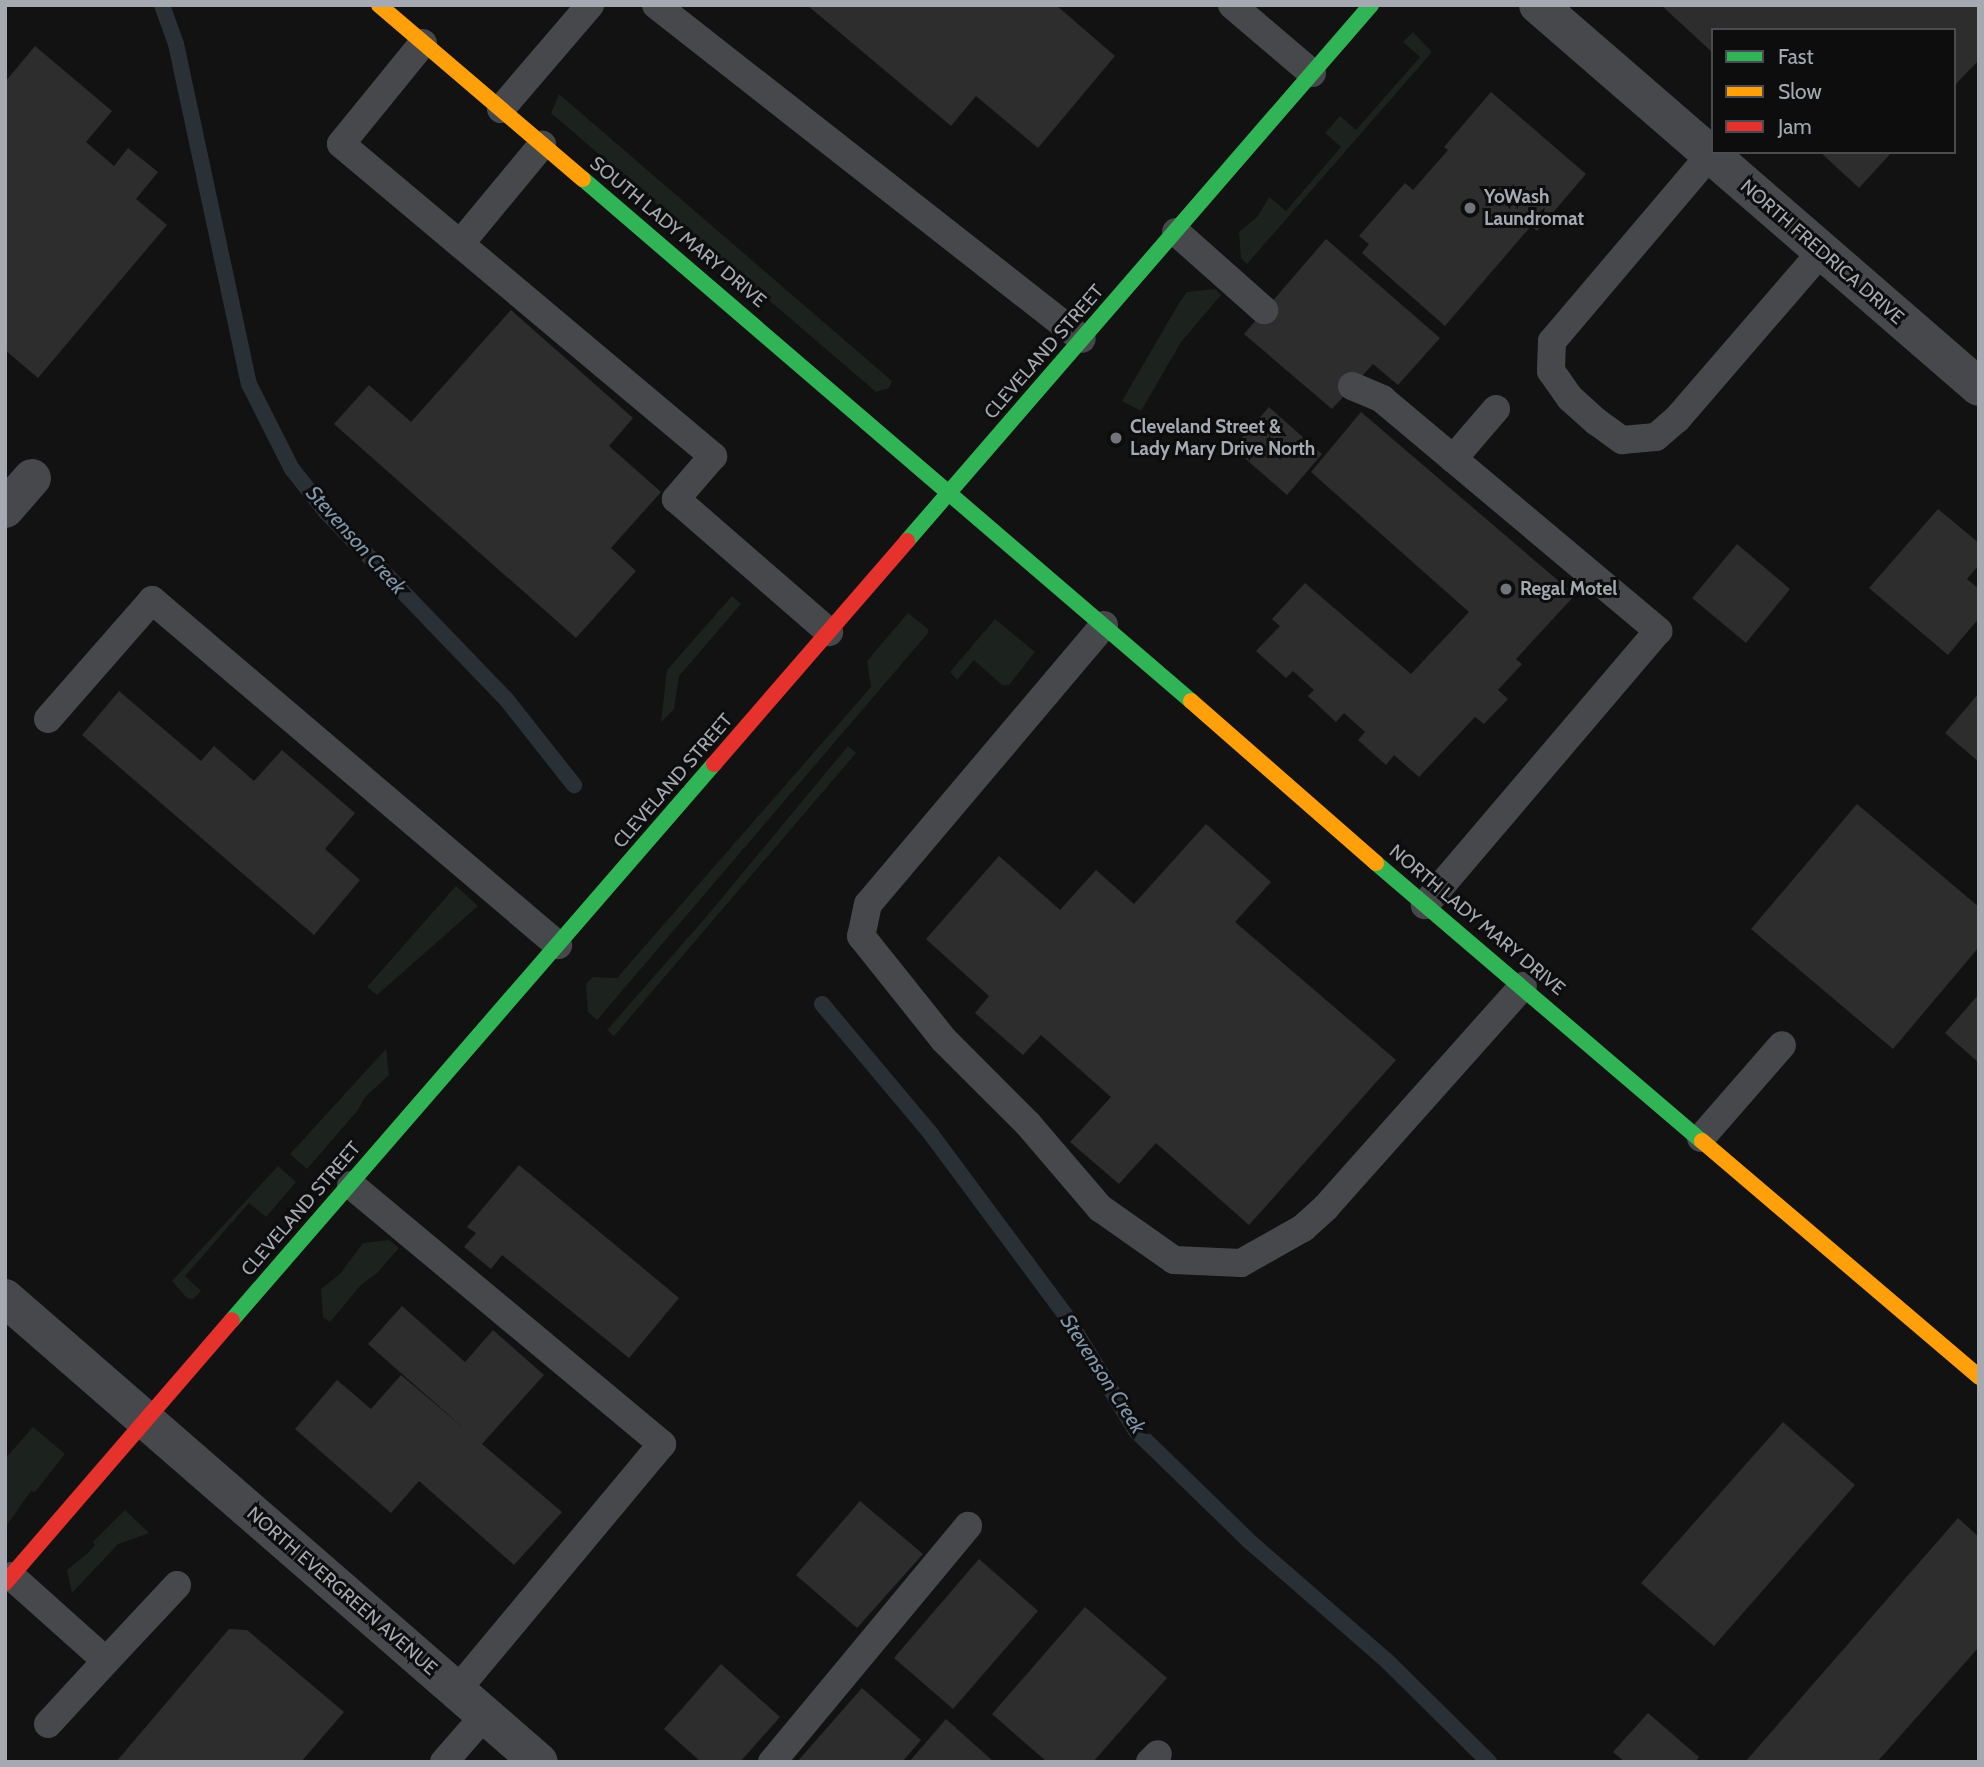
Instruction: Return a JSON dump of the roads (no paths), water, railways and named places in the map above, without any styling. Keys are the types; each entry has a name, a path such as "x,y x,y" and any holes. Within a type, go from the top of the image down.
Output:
{"street":[{"name":"SOUTH LADY MARY DRIVE","path":"379,5 950,492"},
{"name":"CLEVELAND STREET","path":"8,1579 1371,5"},
{"name":"NORTH FREDRICA DRIVE","path":"1538,5 1979,387"},
{"path":"5,509 32,478"},
{"name":"NORTH LADY MARY DRIVE","path":"950,492 1425,905 1979,1377"},
{"name":"NORTH EVERGREEN AVENUE","path":"5,1298 539,1762"}],"lane":[{"path":"501,109 590,5"},
{"path":"656,5 1083,339"},
{"path":"1232,5 1312,73"},
{"path":"423,43 341,144 713,456 676,499 829,632"},
{"path":"460,244 542,145"},
{"path":"1710,155 1552,341 1551,371 1570,398 1597,422 1622,440 1656,438 1677,419 1821,252"},
{"path":"1176,232 1264,310"},
{"path":"1352,386 1382,399 1658,631 1425,905"},
{"path":"1454,460 1496,409"},
{"path":"48,719 152,600 558,945"},
{"path":"1104,625 868,904 861,936 944,1040 1028,1124 1100,1208 1174,1260 1241,1263 1303,1228 1326,1207 1523,986"},
{"path":"1701,1138 1782,1045"},
{"path":"351,1185 662,1444 456,1691"},
{"path":"772,1762 968,1526"},
{"path":"8,1579 106,1661"},
{"path":"48,1724 177,1585"},
{"path":"444,1762 485,1715"}],"waterway":[{"name":"Stevenson Creek","path":"162,5 176,44 249,384 292,469 326,512 506,699 574,785"},
{"name":"Stevenson Creek","path":"822,1004 931,1134 1064,1313 1136,1431 1249,1541 1386,1660 1489,1762"}],"place":[{"name":"YoWash Laundromat","path":"1470,208"},
{"name":"Cleveland Street & Lady Mary Drive North","path":"1116,438"},
{"name":"Regal Motel","path":"1506,589"}]}
